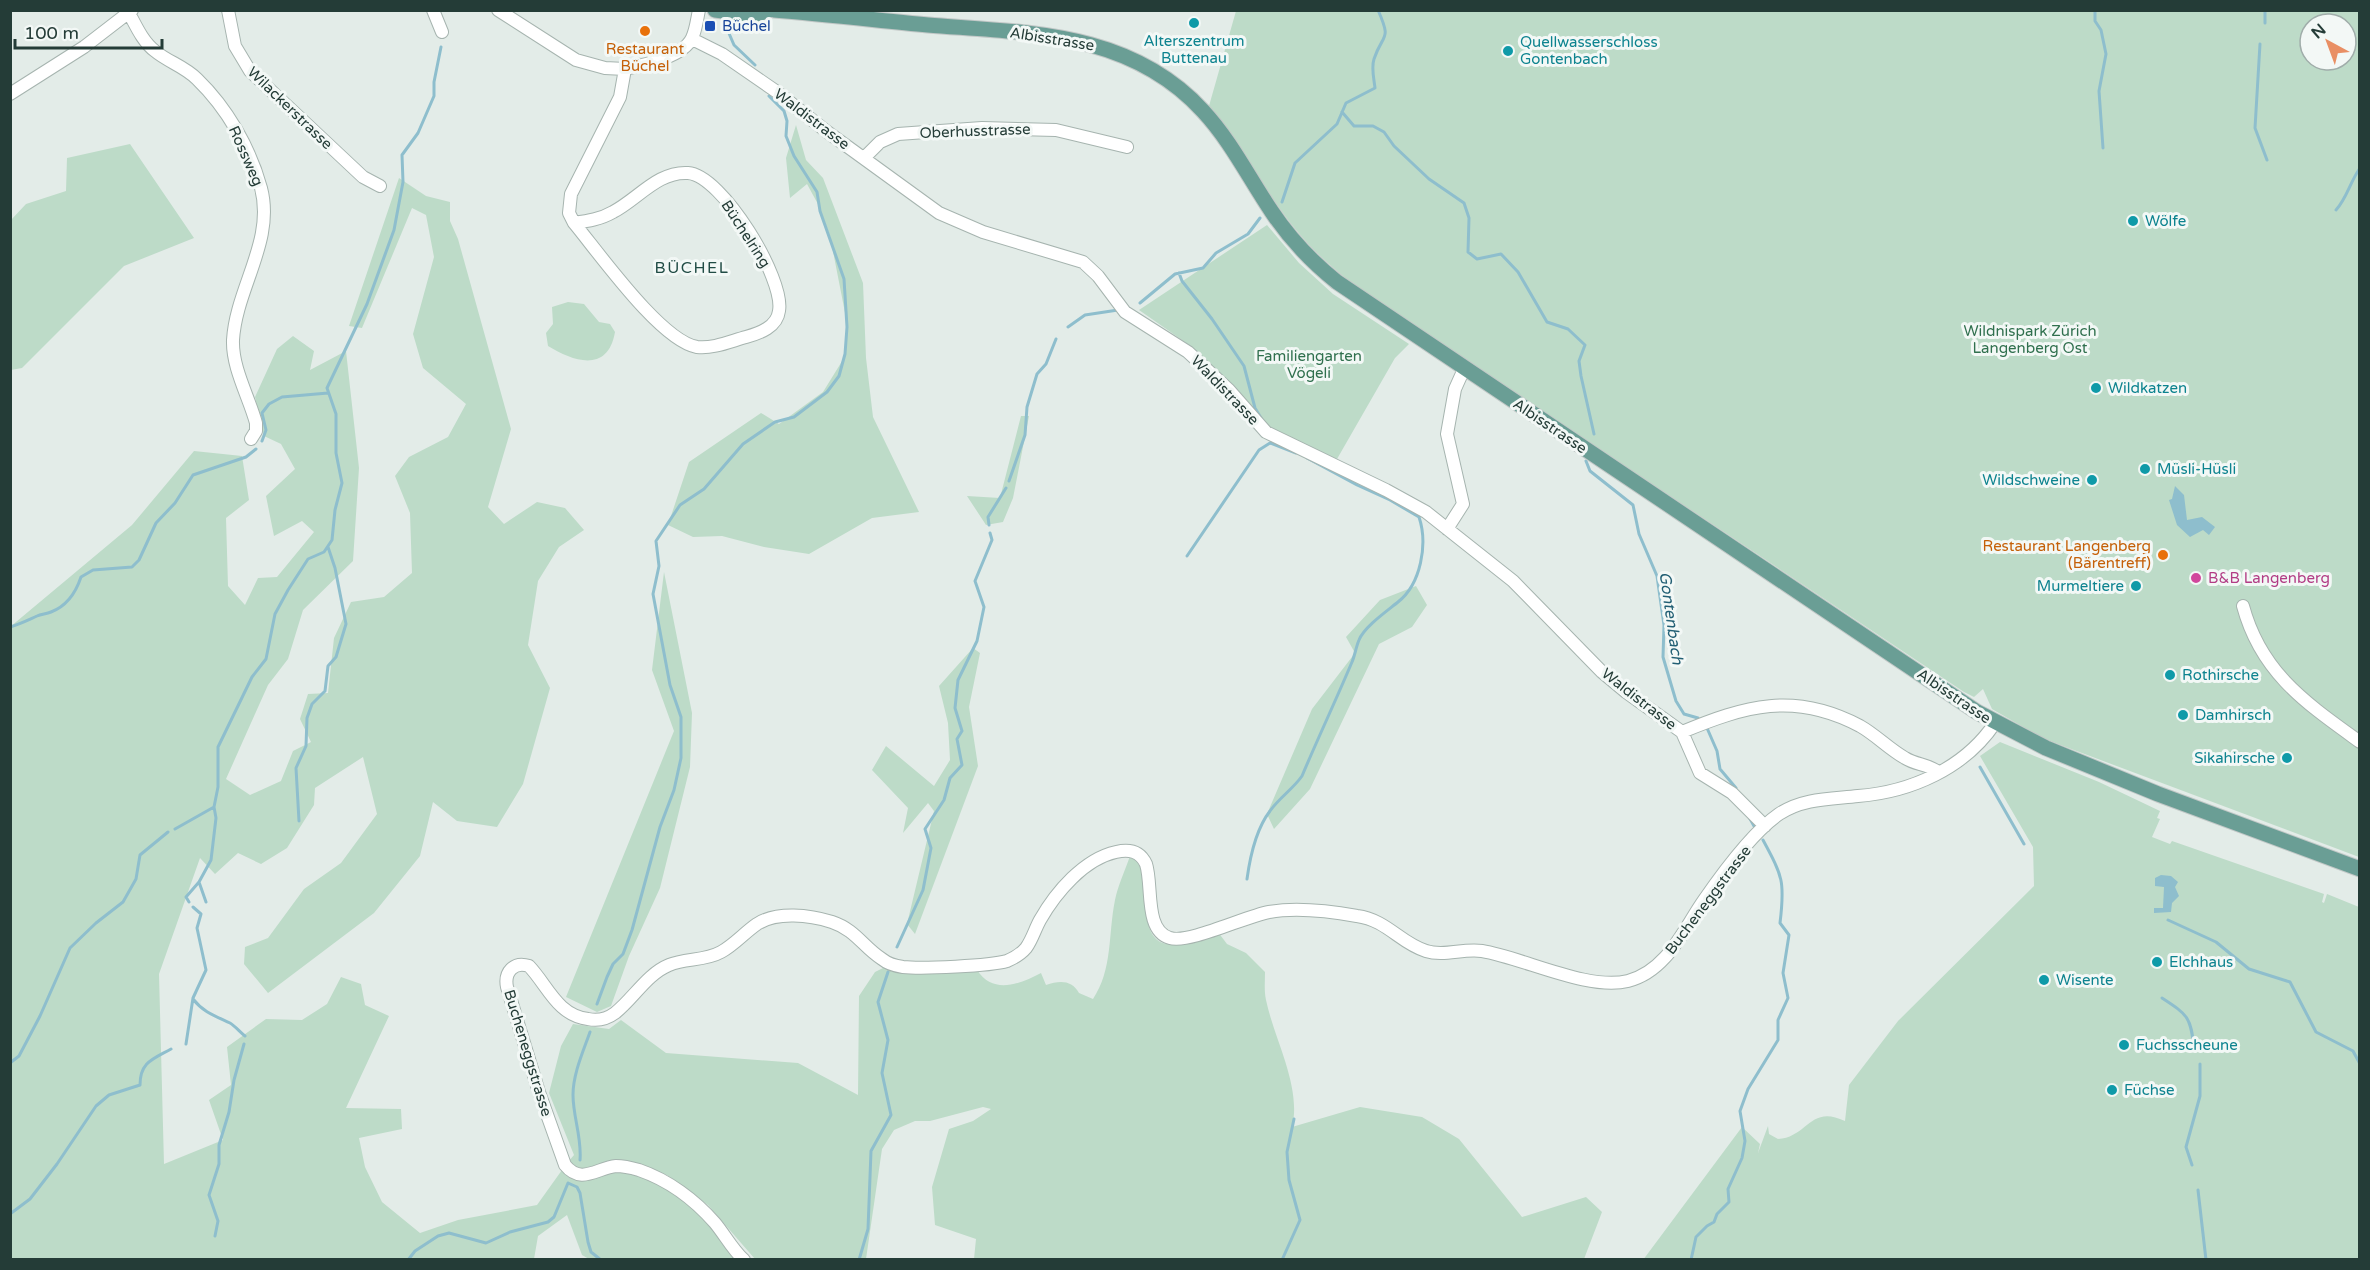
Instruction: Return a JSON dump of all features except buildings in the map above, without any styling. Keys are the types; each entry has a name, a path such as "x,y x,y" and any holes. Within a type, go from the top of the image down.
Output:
{"main road":[{"name":"Albisstrasse","path":"716,10 755,15 771,10 1039,33 1089,43 1125,56 1164,77 1203,110 1225,138 1289,235 1324,271 1379,312 1995,723 2046,748 2158,794 2360,868"}],"street":[{"name":"Wilackerstrasse","path":"228,10 235,46 250,71 363,177 380,186"},
{"path":"433,10 442,32"},
{"path":"498,10 576,60 605,68 625,69 655,62 683,47 692,39 699,10"},
{"path":"10,94 84,47 131,12"},
{"name":"Rossweg","path":"131,12 148,45 157,53 183,67 198,80 228,117 241,139 261,190 264,214 261,242 238,306 233,339 234,356 256,423 256,432 251,439"},
{"name":"Waldistrasse","path":"692,39 722,54 777,92 939,213 982,232 1083,262 1098,276 1125,312 1188,352 1229,390 1266,432 1426,512 1513,581 1602,672 1682,732 1700,773 1732,793 1765,826"},
{"path":"574,223 569,213 571,194 620,98 625,69"},
{"name":"Oberhusstrasse","path":"864,158 880,142 898,134 982,128 1056,130 1128,147"},
{"name":"Büchelring","path":"683,173 698,175 712,185 731,206 766,262 779,296 778,316 770,326 757,334 710,347 692,346 675,336 648,311 574,223 601,218 612,213 663,178 683,173"},
{"path":"1447,529 1462,504 1447,434 1455,388 1464,369"},
{"path":"2243,606 2253,639 2278,674 2314,709 2360,742"},
{"name":"Waldistrasse","path":"1682,732 1731,712 1753,707 1799,706 1831,714 1860,726 1905,758 1931,766 1938,772"},
{"name":"Bucheneggstrasse","path":"744,1260 701,1208 655,1177 636,1169 617,1166 588,1175 580,1175 573,1173 565,1165 536,1084 507,987 506,978 512,968 522,964 529,966 561,1007 577,1017 594,1020 606,1019 615,1013 663,968 674,963 714,956 728,948 756,925 777,917 810,918 837,924 856,935 883,960 898,966 926,967 1001,962 1014,958 1025,949 1047,909 1074,877 1098,859 1126,850 1141,856 1146,864 1154,923 1168,938 1184,938 1275,911 1298,910 1355,915 1379,922 1426,951 1485,951 1586,980 1622,982 1644,975 1667,956 1713,887 1765,826 1787,809 1804,802 1890,791 1909,786 1938,772 1972,751 1995,723"}],"green space":[{"name":"Wildnispark Zürich Langenberg Ost","path":"1236,11 2359,11 2359,857 2042,738 1992,709 1983,689 1974,697 1964,692 1355,286 1310,246 1297,231 1209,106"},
{"path":"796,125 806,160 823,178 863,283 866,358 873,417 919,512 872,518 809,554 764,547 722,536 693,537 668,525 689,462 761,413 779,424 823,392 844,358 848,328 830,236 819,206 807,184 790,198 786,158"},
{"path":"130,144 194,238 124,266 22,368 11,370 11,220 26,204 66,191 67,158"},
{"path":"399,178 426,196 450,202 450,221 458,239 511,429 488,507 504,524 537,502 565,508 584,530 559,547 538,581 528,645 550,688 523,784 497,827 457,821 433,802 420,856 374,913 268,993 244,964 245,947 268,938 304,889 341,863 377,814 363,757 315,788 314,805 287,848 261,864 238,853 215,874 200,858 159,974 164,1164 223,1140 209,1100 231,1085 227,1047 266,1019 302,1020 327,1004 341,977 361,984 365,1005 389,1016 346,1108 401,1109 402,1129 359,1138 365,1167 382,1202 420,1233 458,1220 537,1205 562,1170 577,1179 583,1179 620,1170 667,1189 693,1209 738,1259 589,1259 582,1255 567,1215 538,1236 534,1259 11,1259 10,627 132,525 194,451 242,456 249,500 226,518 228,586 245,605 258,578 277,577 314,532 302,521 274,536 266,496 295,469 281,444 264,436 255,397 277,349 293,336 314,351 310,370 346,351 359,468 353,561 303,610 288,659 268,685 226,779 250,795 281,781 293,751 311,742 300,719 308,694 328,693 334,638 351,602 384,597 412,573 410,513 395,476 409,457 448,437 466,404 423,368 413,334 434,257 426,215 412,208 362,328 349,326"},
{"name":"Familiengarten Vögeli","path":"1267,225 1299,263 1333,294 1409,344 1395,358 1337,459 1266,427 1192,347 1139,310"},
{"path":"568,302 584,304 599,322 610,324 615,332 611,345 598,359 579,359 548,346 546,333 553,324 552,307"},
{"path":"1021,416 1029,416 1013,498 1003,522 986,525 967,496 1000,498"},
{"path":"664,572 692,713 690,767 660,888 629,956 611,1006 597,1012 566,997 674,731 652,670"},
{"path":"1416,586 1427,605 1412,627 1379,644 1310,789 1274,829 1267,814 1312,709 1355,653 1346,637 1380,600"},
{"path":"973,648 980,653 969,707 978,766 915,934 907,924 934,811 928,803 903,833 908,808 872,770 886,746 934,786 950,760 948,723 939,686"},
{"path":"2000,742 2099,782 2160,811 2157,818 2160,819 2152,837 2170,844 2172,841 2324,894 2322,902 2324,903 2327,894 2359,907 2359,1259 1643,1260 1742,1127 1760,1144 1758,1153 1768,1126 1769,1134 1778,1139 1796,1133 1824,1116 1845,1121 1849,1085 1898,1021 2034,886 2033,847 1980,756"},
{"path":"1130,856 1139,863 1143,875 1148,922 1152,934 1162,942 1177,944 1218,932 1227,944 1246,953 1265,972 1266,1000 1286,1063 1293,1096 1292,1127 1360,1107 1422,1117 1459,1139 1522,1217 1586,1197 1602,1212 1584,1259 974,1259 976,1239 935,1225 932,1187 949,1129 973,1121 991,1109 983,1107 930,1121 915,1121 894,1130 882,1149 866,1259 755,1259 708,1205 667,1175 653,1171 580,1170 568,1162 574,1155 549,1093 561,1046 573,1024 609,1029 621,1020 666,1053 798,1063 858,1095 859,996 875,972 887,966 892,972 977,970 983,978 999,985 1024,981 1041,973 1046,985 1056,982 1069,983 1079,993 1093,999 1104,976 1115,900"}],"water":[{"path":"2175,486 2184,495 2187,520 2202,517 2215,527 2209,535 2203,530 2190,537 2177,525 2169,500 2172,499"},
{"path":"2161,875 2171,876 2178,882 2175,887 2179,896 2172,903 2171,912 2154,913 2154,908 2163,908 2164,887 2155,886 2155,878"}],"waterway":[{"name":"Gontenbach","path":"1282,202 1295,163 1337,124 1346,103 1375,88 1373,62 1385,36 1385,27 1378,10"},
{"path":"2095,10 2095,21 2101,30 2106,54 2099,91 2103,148"},
{"path":"2265,10 2265,23"},
{"path":"725,24 734,45 755,65"},
{"path":"2260,44 2255,128 2267,160"},
{"path":"175,829 214,807 218,787 218,747 252,677 266,659 275,614 308,559 324,552 332,540 335,510 342,483 336,453 336,414 327,388 367,304 394,230 403,182 402,155 418,133 434,96 434,82 441,47"},
{"path":"597,1004 613,964 623,954 632,930 660,827 674,790 681,758 681,717 670,685 653,594 659,566 656,541 680,505 704,489 743,444 775,422 794,417 827,392 839,376 845,354 847,327 844,279 820,211 817,192 794,156 786,136 787,121 784,111 769,96"},
{"name":"Gontenbach","path":"1342,112 1354,126 1373,126 1384,132 1394,146 1429,179 1464,203 1469,218 1468,252 1477,259 1501,254 1518,272 1547,322 1568,329 1585,345 1579,361 1594,434"},
{"path":"2336,210 2360,168"},
{"path":"1140,303 1175,274 1203,268 1216,253 1248,234 1260,218"},
{"path":"1179,273 1182,281 1212,319 1244,366 1255,408 1261,418"},
{"path":"1068,327 1085,315 1118,310"},
{"path":"1009,481 1025,435 1027,407 1037,374 1046,364 1056,339"},
{"path":"262,441 266,430 262,413 269,404 282,397 328,393"},
{"path":"1187,556 1259,450 1270,443 1296,453"},
{"path":"10,627 62,606 74,593 81,577 93,570 132,567 139,560 156,523 175,503 193,475 246,457 256,449"},
{"path":"1247,879 1252,853 1261,826 1274,806 1302,776 1362,635 1406,594 1417,574 1422,551 1423,539 1419,517 1307,458"},
{"name":"Gontenbach","path":"1586,461 1590,471 1633,505 1639,534 1657,576 1664,625 1663,657 1676,701 1684,714 1698,718"},
{"path":"989,525 988,517 1006,488"},
{"path":"897,947 923,890 931,848 925,829 944,800 950,778 962,765 957,739 962,731 955,708 958,680 977,641 984,607 975,581 992,540 990,533"},
{"path":"299,821 296,768 306,746 307,718 312,704 325,691 328,666 336,657 346,624 335,568 328,547"},
{"name":"Gontenbach","path":"1707,728 1717,751 1720,769 1736,788"},
{"path":"1980,767 2024,844"},
{"path":"189,902 186,897 199,882 211,860 216,818 214,807"},
{"name":"Gontenbach","path":"1749,817 1754,826"},
{"path":"10,1063 19,1056 40,1016 70,948 96,923 123,902 136,879 140,855 168,832"},
{"name":"Gontenbach","path":"1691,1260 1696,1237 1714,1222 1717,1214 1729,1202 1728,1189 1742,1158 1745,1141 1740,1111 1748,1089 1778,1040 1778,1020 1788,998 1783,973 1789,935 1780,923 1781,880 1763,840"},
{"path":"199,882 206,902"},
{"path":"186,1044 193,998 206,970 197,928 201,914 193,907"},
{"path":"2168,920 2216,942 2249,969 2290,982 2316,1032 2353,1051 2360,1064"},
{"path":"859,1260 868,1229 871,1151 891,1115 882,1073 888,1040 878,1002 888,972"},
{"path":"2162,998 2187,1018 2194,1049"},
{"path":"193,999 205,1010 230,1023 245,1036"},
{"path":"580,1160 573,1087 590,1032"},
{"path":"215,1236 218,1221 209,1195 219,1164 219,1145 244,1044"},
{"path":"10,1214 30,1199 96,1106 109,1095 140,1085 145,1066 171,1049"},
{"path":"2192,1165 2186,1147 2200,1096 2200,1064"},
{"path":"1282,1260 1300,1220 1289,1180 1287,1152 1294,1119"},
{"path":"408,1260 415,1251 438,1236 449,1233 486,1243 510,1232 548,1222 554,1217 568,1183 577,1187 580,1193 591,1252 601,1260"},
{"path":"2198,1190 2206,1260"}],"place":[{"name":"Alterszentrum Buttenau","path":"1194,23"},
{"name":"Büchel","path":"710,26"},
{"name":"Restaurant Büchel","path":"645,31"},
{"name":"Quellwasserschloss Gontenbach","path":"1508,51"},
{"name":"Wölfe","path":"2133,221"},
{"name":"Wildkatzen","path":"2096,388"},
{"name":"Müsli-Hüsli","path":"2145,469"},
{"name":"Wildschweine","path":"2092,480"},
{"name":"Restaurant Langenberg (Bärentreff)","path":"2163,555"},
{"name":"B&B Langenberg","path":"2196,578"},
{"name":"Murmeltiere","path":"2136,586"},
{"name":"Rothirsche","path":"2170,675"},
{"name":"Damhirsch","path":"2183,715"},
{"name":"Sikahirsche","path":"2287,758"},
{"name":"Elchhaus","path":"2157,962"},
{"name":"Wisente","path":"2044,980"},
{"name":"Fuchsscheune","path":"2124,1045"},
{"name":"Füchse","path":"2112,1090"}],"district":[{"name":"BÜCHEL","path":"692,267"}]}
